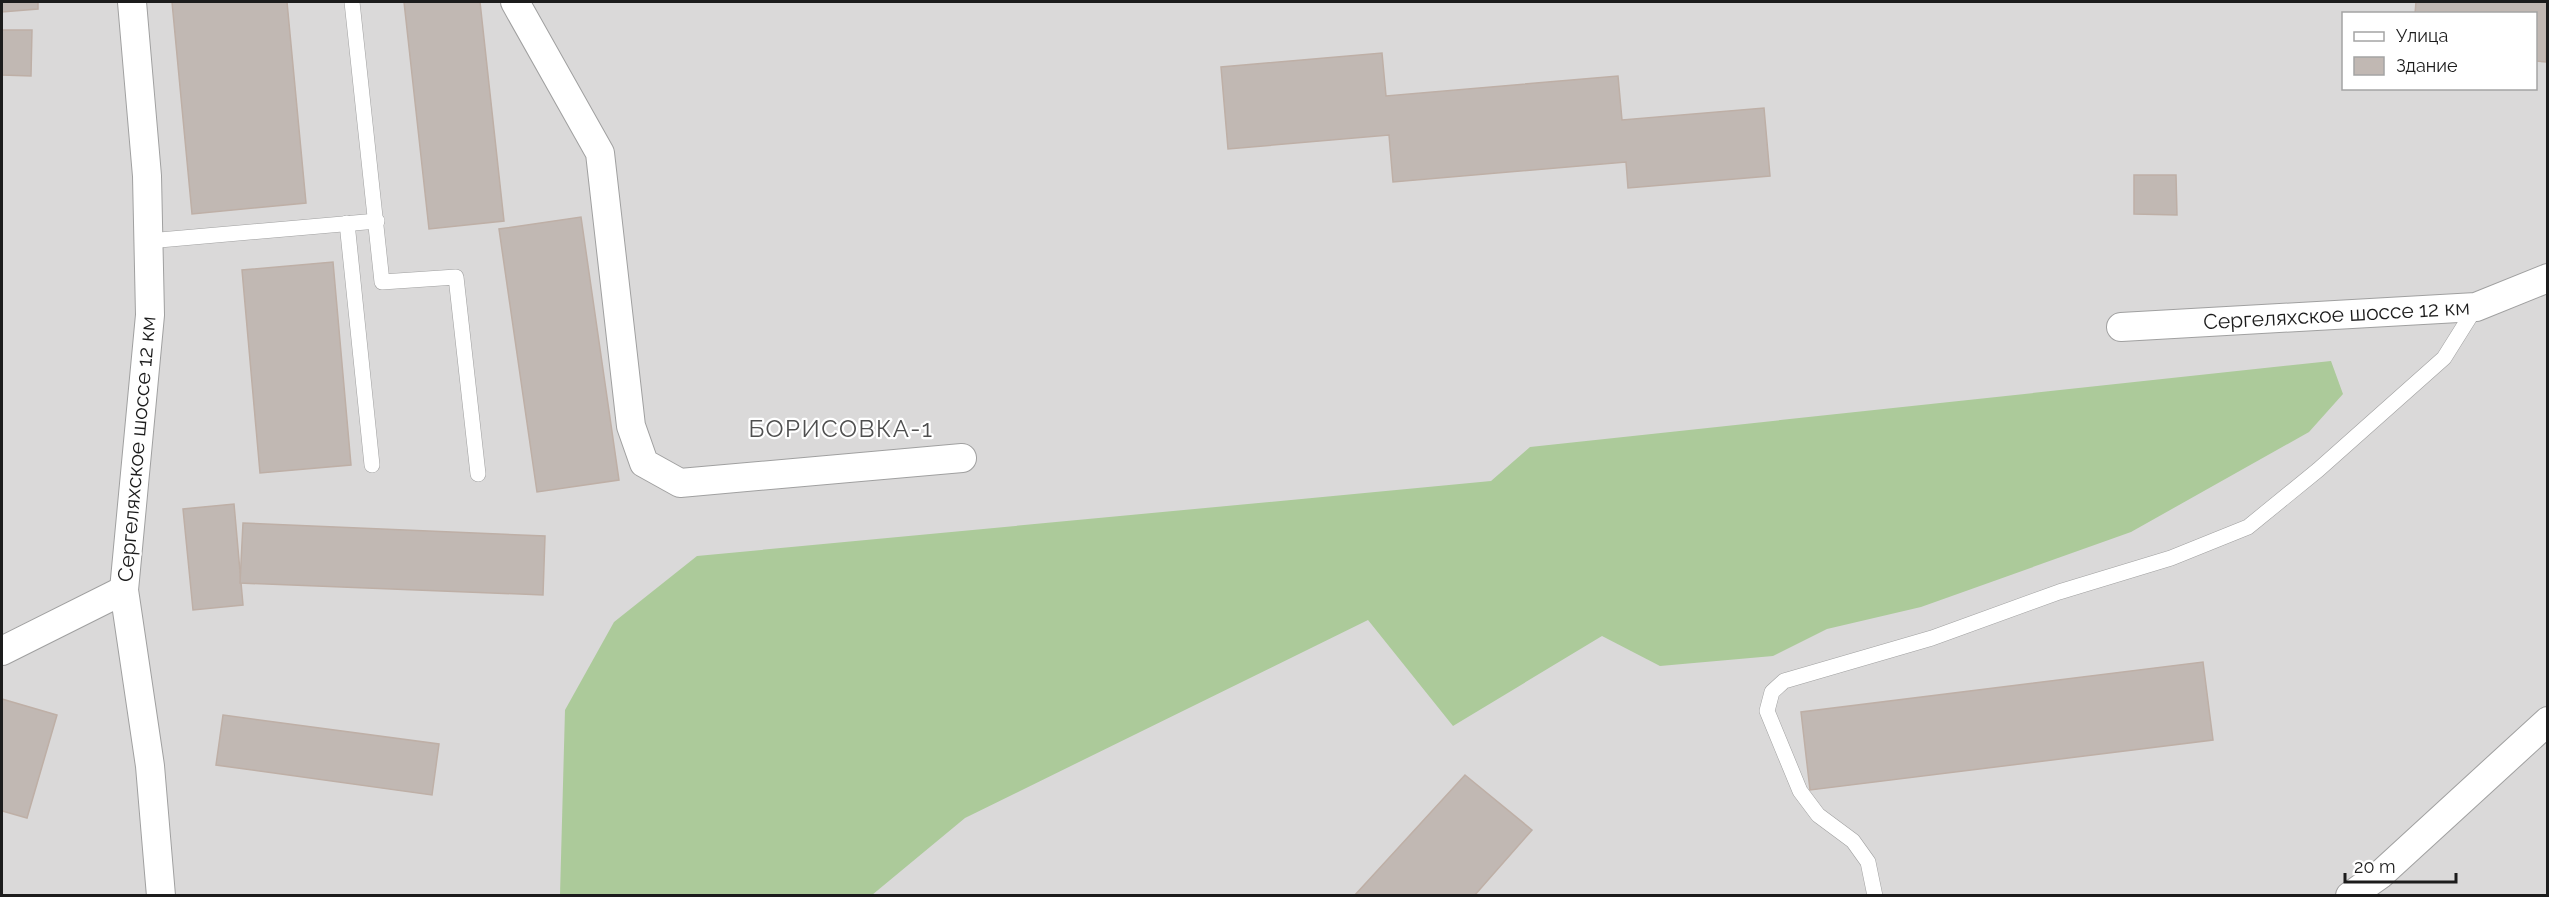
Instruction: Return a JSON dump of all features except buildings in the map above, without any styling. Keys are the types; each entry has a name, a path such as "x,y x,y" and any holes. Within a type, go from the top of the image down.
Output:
{"street":[{"name":"Сергеляхское шоссе 12 км","path":"132,2 147,176 149,326 124,591 150,766 161,896"},
{"path":"515,2 600,153 631,426 644,463 680,483 962,458"},
{"name":"Сергеляхское шоссе 12 км","path":"2121,327 2476,307 2547,278"},
{"path":"2,651 124,591"},
{"path":"2350,896 2381,874 2547,721"}],"lane":[{"path":"352,2 382,282 456,277 478,474"},
{"path":"147,241 376,220"},
{"path":"347,223 372,465"},
{"path":"1875,896 1868,862 1853,841 1818,815 1800,791 1767,711 1772,692 1784,681 1932,638 2059,592 2171,558 2248,527 2318,470 2444,358 2476,307"}],"shaded area":[{"path":"2,2 2547,2 2547,895 2,895"}],"green space":[{"path":"2331,361 2343,394 2309,432 2131,532 1921,607 1827,629 1773,656 1660,666 1602,636 1453,726 1368,620 965,818 872,895 560,895 565,710 614,622 697,556 1491,481 1530,447"}],"district":[{"name":"БОРИСОВКА-1","path":"841,429"}]}
